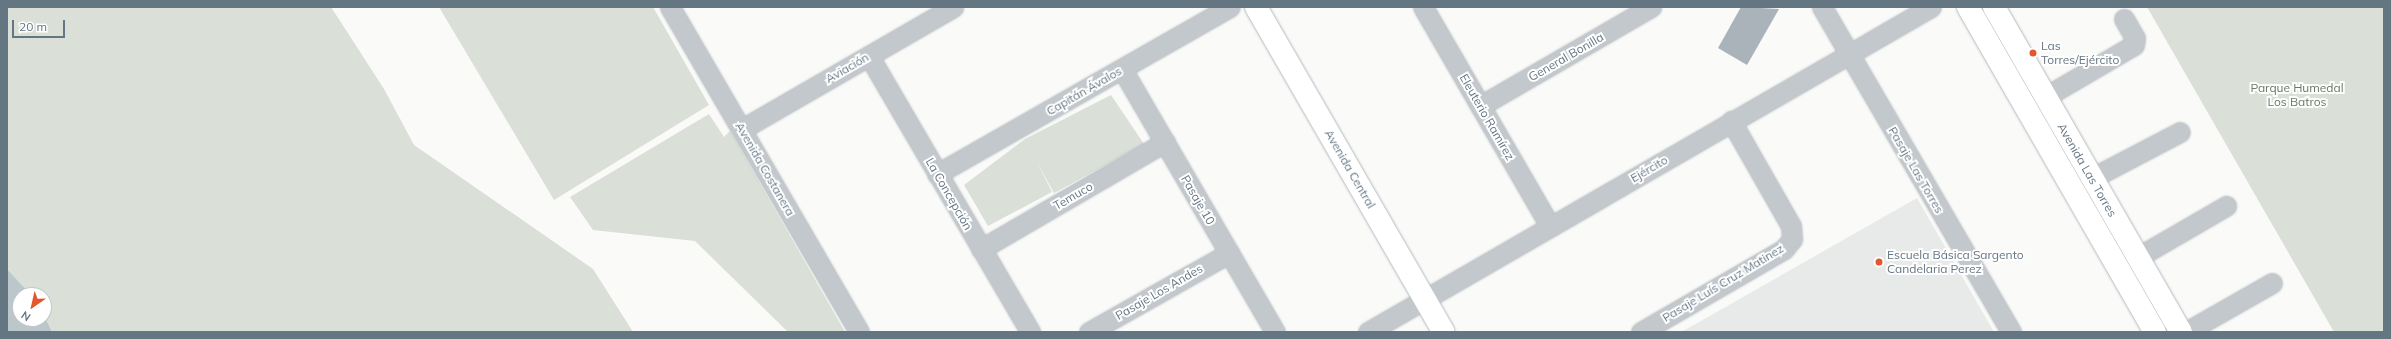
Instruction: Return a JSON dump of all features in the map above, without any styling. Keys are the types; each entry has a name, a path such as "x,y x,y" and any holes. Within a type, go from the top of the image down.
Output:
{"street":[{"name":"Aviación","path":"742,129 953,7"},
{"name":"Capitán Ávalos","path":"937,174 1230,7"},
{"name":"Avenida Central","path":"1256,7 1444,332"},
{"name":"Eleuterio Ramírez","path":"1423,7 1550,226"},
{"name":"General Bonilla","path":"1480,106 1651,7"},
{"name":"Pasaje Las Torres","path":"1822,7 2011,332"},
{"name":"Ejército","path":"1368,332 1731,121 1931,7"},
{"name":"Avenida Las Torres","path":"1968,7 2155,332"},
{"name":"Avenida Las Torres","path":"1994,7 2181,332"},
{"name":"Avenida Costanera","path":"674,8 859,332"},
{"path":"2045,97 2134,44 2135,38 2124,19"},
{"name":"La Concepción","path":"868,56 1030,332"},
{"name":"Pasaje 10","path":"1122,69 1275,332"},
{"name":"Pasaje Luís Cruz Matinez","path":"1641,332 1784,249 1792,239 1791,226 1731,121"},
{"path":"2092,178 2180,132"},
{"name":"Temuco","path":"981,249 1165,142"},
{"path":"2138,257 2226,206"},
{"name":"Pasaje Los Andes","path":"1090,332 1229,253"},
{"path":"2186,332 2272,283"}],"shaded area":[{"name":"Escuela Básica Sargento Candelaria Perez","path":"1917,198 1994,332 1681,332 1692,326"},
{"path":"7,269 24,287 12,287 12,327 50,327 52,332 7,332"}],"green space":[{"path":"7,7 331,7 384,89 414,145 593,269 633,332 52,332 50,327 52,327 52,287 24,287 7,269"},
{"path":"439,7 653,7 709,105 554,200"},
{"name":"Parque Humedal Los Batros","path":"2147,7 2384,7 2384,332 2334,332"},
{"path":"1111,95 1144,144 1054,193 1037,162 1052,192 988,226 964,185 1025,139"},
{"path":"709,114 724,137 730,131 845,332 788,332 695,241 593,230 570,197"}],"building":[{"path":"1741,7 1779,9 1747,65 1718,48"}],"place":[{"name":"Las Torres/Ejército","path":"2033,53"},
{"name":"Escuela Básica Sargento Candelaria Perez","path":"1879,262"}]}
